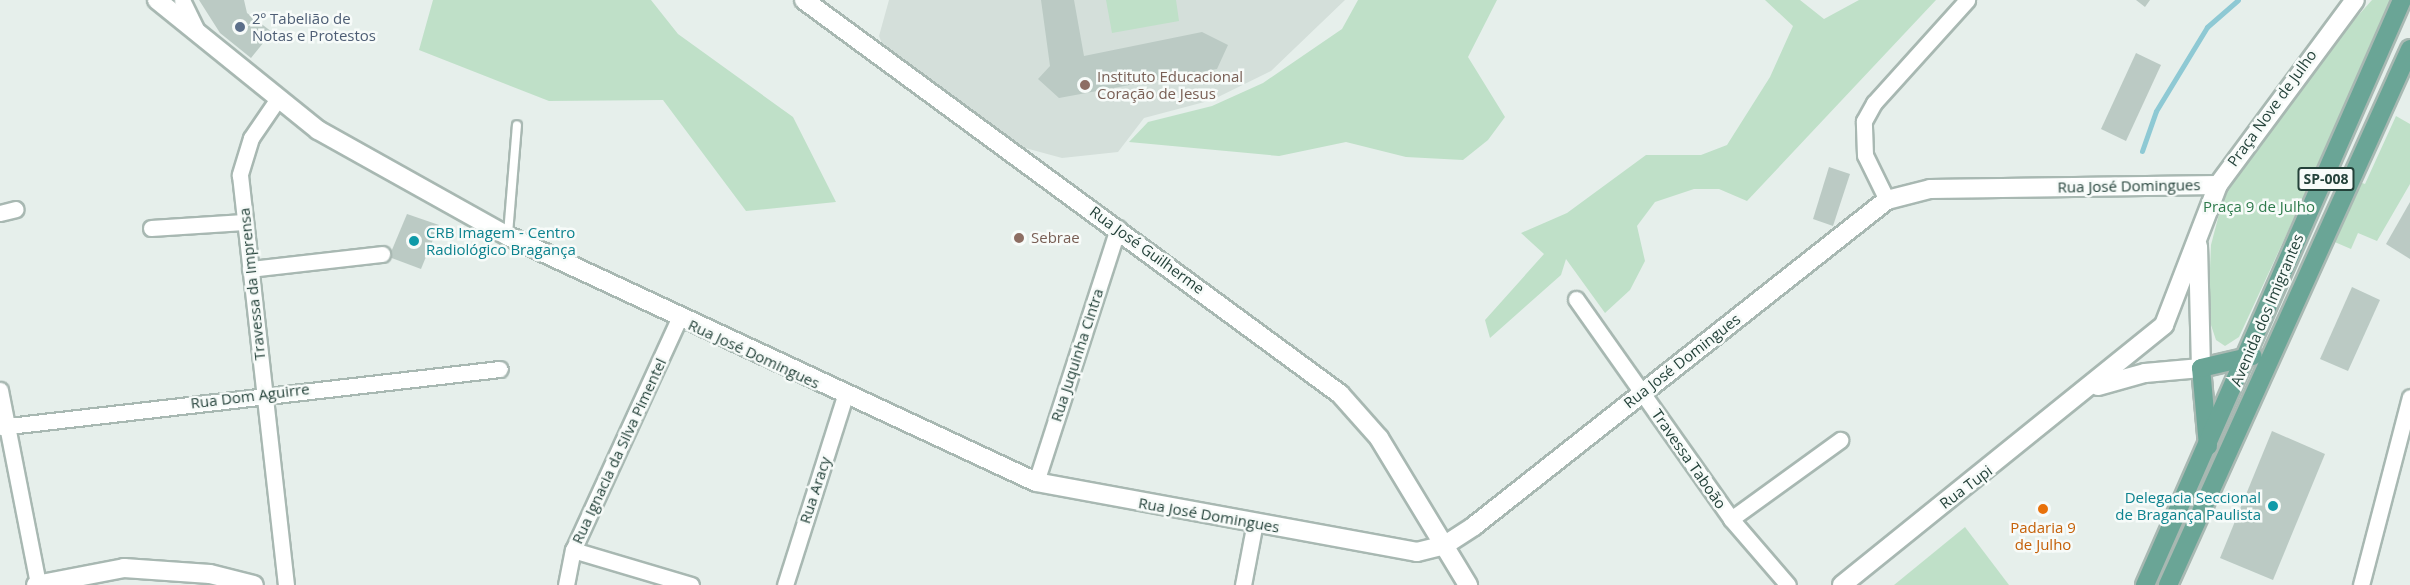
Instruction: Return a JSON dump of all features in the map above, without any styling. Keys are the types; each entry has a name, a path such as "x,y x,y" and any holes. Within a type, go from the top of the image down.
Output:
{"main road":[{"name":"Avenida dos Imigrantes","path":"2145,585 2209,448 2402,0"},
{"name":"Avenida dos Imigrantes","path":"2168,585 2410,49"},
{"path":"2209,448 2201,368 2272,351"}],"street":[{"name":"Rua José Domingues","path":"157,0 277,100 318,130 508,236 679,319 1036,482 1417,552 1445,545 1887,200 1930,189 2218,185"},
{"path":"182,0 197,31"},
{"name":"Rua José Guilherme","path":"804,0 877,59 1119,228 1354,408 1380,438 1468,585"},
{"path":"1887,200 1865,155 1864,121 1874,103 1967,0"},
{"name":"Praça Nove de Julho","path":"2199,223 2218,185 2355,0"},
{"name":"Travessa da Imprensa","path":"277,100 251,138 240,175 286,585"},
{"path":"0,213 16,209"},
{"path":"151,228 244,222"},
{"path":"2199,223 2201,368"},
{"name":"Rua Tupi","path":"1842,585 2090,388 2164,325 2199,223"},
{"name":"Rua Juquinha Cintra","path":"1036,482 1119,228"},
{"path":"250,269 382,254"},
{"name":"Travessa Taboão","path":"1576,299 1731,519 1788,585"},
{"name":"Rua Ignacia da Silva Pimentel","path":"566,585 573,550 679,319"},
{"name":"Rua Tupi","path":"2090,388 2145,373 2201,368"},
{"name":"Rua Dom Aguirre","path":"4,426 264,394 500,369"},
{"path":"0,390 4,426 37,585 123,568 210,574 254,585"},
{"name":"Rua Aracy","path":"785,585 845,396"},
{"path":"2361,585 2410,405 2410,397"},
{"path":"1731,519 1840,440"},
{"path":"1243,585 1255,522"},
{"path":"573,550 692,585"}],"lane":[{"path":"508,236 517,125"}],"shaded area":[{"name":"Instituto Educacional Coração de Jesus","path":"889,0 1345,0 1271,71 1212,100 1144,118 1118,152 1062,158 1007,143 886,54 879,36"}],"green space":[{"path":"433,0 651,0 678,34 793,117 836,202 746,211 663,100 549,101 419,50"},
{"path":"1106,0 1176,0 1179,21 1112,33"},
{"path":"1358,0 1497,0 1468,57 1505,117 1488,140 1463,160 1406,157 1346,142 1279,156 1129,142 1148,122 1212,106 1263,83 1342,29"},
{"path":"1765,0 1800,0 1824,19 1859,0 1936,0 1747,201 1719,189 1694,189 1655,202 1637,226 1645,261 1630,290 1605,313 1566,259 1561,275 1490,338 1485,320 1544,254 1521,233 1567,213 1646,155 1701,155 1727,145 1770,77 1793,26"},
{"name":"Praça 9 de Julho","path":"2372,0 2395,0 2239,337 2225,346 2216,340 2208,316 2211,245 2225,191 2314,65"},
{"path":"2396,116 2410,124 2410,184 2377,241 2358,233 2351,249 2330,240 2354,180 2365,184"},
{"path":"1965,527 2009,585 1894,585"}],"building":[{"name":"2º Tabelião de Notas e Protestos","path":"199,0 244,0 247,13 272,32 251,58 220,33"},
{"path":"1041,0 1074,0 1084,56 1202,32 1228,45 1217,69 1059,98 1038,79 1050,66"},
{"path":"2136,0 2150,0 2145,7"},
{"path":"2136,53 2161,65 2126,141 2101,129"},
{"path":"1829,167 1850,174 1833,226 1813,219"},
{"path":"2410,202 2410,259 2386,244"},
{"name":"CRB Imagem - Centro Radiológico Bragança","path":"407,214 439,225 421,269 389,257"},
{"path":"2352,287 2380,300 2348,371 2320,359"},
{"name":"Delegacia Seccional de Bragança Paulista","path":"2272,431 2325,454 2273,580 2220,558"}],"waterway":[{"path":"2142,151 2156,111 2207,27 2238,0"}],"place":[{"name":"2º Tabelião de Notas e Protestos","path":"240,27"},
{"name":"Instituto Educacional Coração de Jesus","path":"1085,85"},
{"name":"Sebrae","path":"1019,238"},
{"name":"CRB Imagem - Centro Radiológico Bragança","path":"414,241"},
{"name":"Delegacia Seccional de Bragança Paulista","path":"2273,506"},
{"name":"Padaria 9 de Julho","path":"2043,509"}]}
